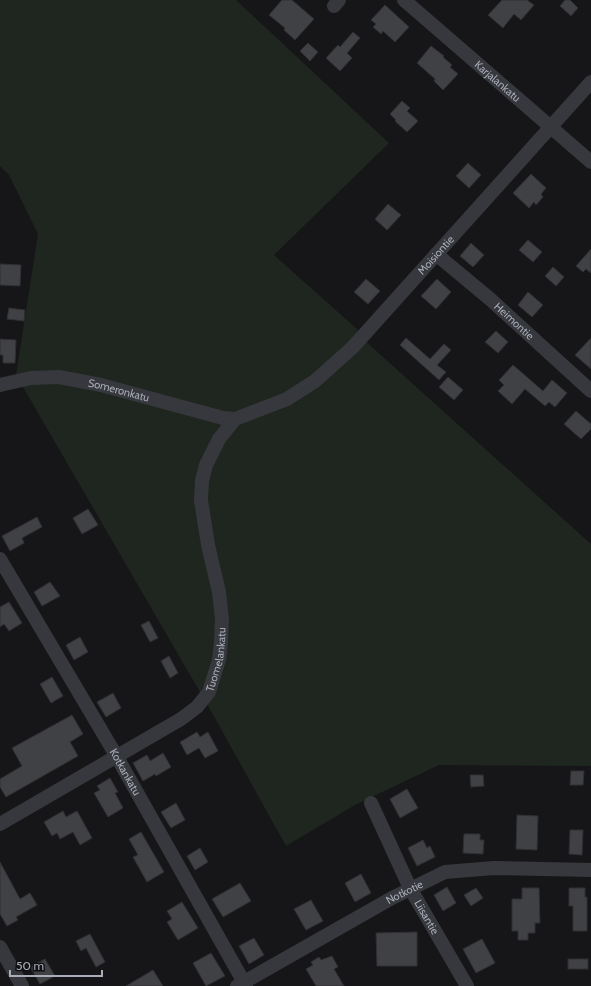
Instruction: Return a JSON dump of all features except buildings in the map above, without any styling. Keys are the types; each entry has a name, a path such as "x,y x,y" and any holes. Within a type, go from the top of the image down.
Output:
{"street":[{"name":"Karjalankatu","path":"404,0 591,162"},
{"name":"Moisiontie","path":"235,419 287,399 315,381 353,347 552,128 591,82"},
{"name":"Heimontie","path":"436,254 490,299 591,391"},
{"name":"Someronkatu","path":"0,385 31,378 59,377 101,385 223,418 235,419"},
{"name":"Tuomelankatu","path":"0,824 181,720 196,707 209,692 220,660 222,619 219,592 208,545 202,500 202,481 206,465 216,446 235,419"},
{"name":"Kotkankatu","path":"0,559 117,757 242,985"},
{"name":"Liisantie","path":"371,803 410,888 467,986"},
{"name":"Notkotie","path":"242,985 410,888 445,872 494,868 591,870"},
{"path":"0,947 22,986"}],"shaded area":[{"path":"0,0 236,0 389,143 274,255 357,329 363,339 591,544 591,766 439,765 355,805 286,846 211,711 16,375 38,234 9,175 0,166"}]}
